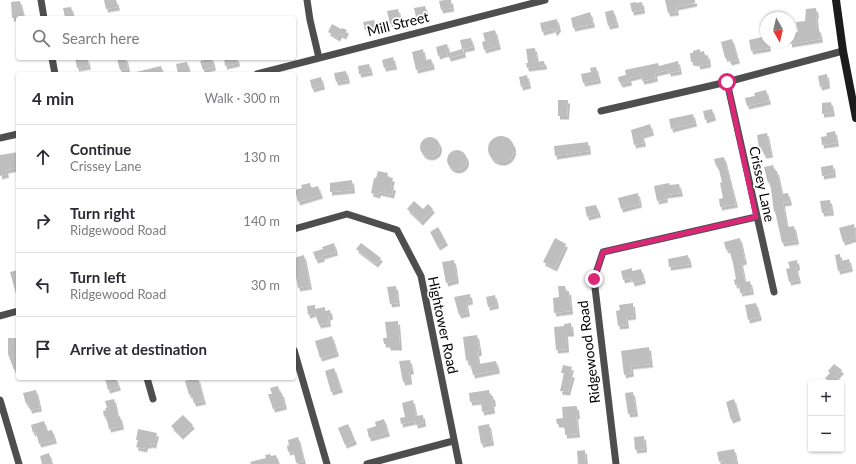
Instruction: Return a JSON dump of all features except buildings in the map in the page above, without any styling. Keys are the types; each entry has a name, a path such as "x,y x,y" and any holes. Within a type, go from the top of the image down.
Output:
{"main road":[{"path":"836,0 843,51 856,118"}],"street":[{"path":"41,0 44,16"},
{"path":"307,0 319,58"},
{"name":"Mill Street","path":"265,72 545,0"},
{"path":"601,111 727,82 843,51"},
{"path":"52,60 55,72"},
{"name":"Crissey Lane","path":"727,82 774,292"},
{"path":"0,138 16,134"},
{"name":"Hightower Road","path":"296,228 347,214 397,230 421,276 453,441 459,464"},
{"name":"Ridgewood Road","path":"616,464 594,279 603,252 756,217"},
{"path":"0,316 16,312"},
{"path":"296,357 327,464"},
{"path":"148,380 153,399"},
{"path":"0,400 18,464"},
{"path":"367,464 453,441"}],"route":[{"path":"594,279 603,252 756,217 727,82"}]}
